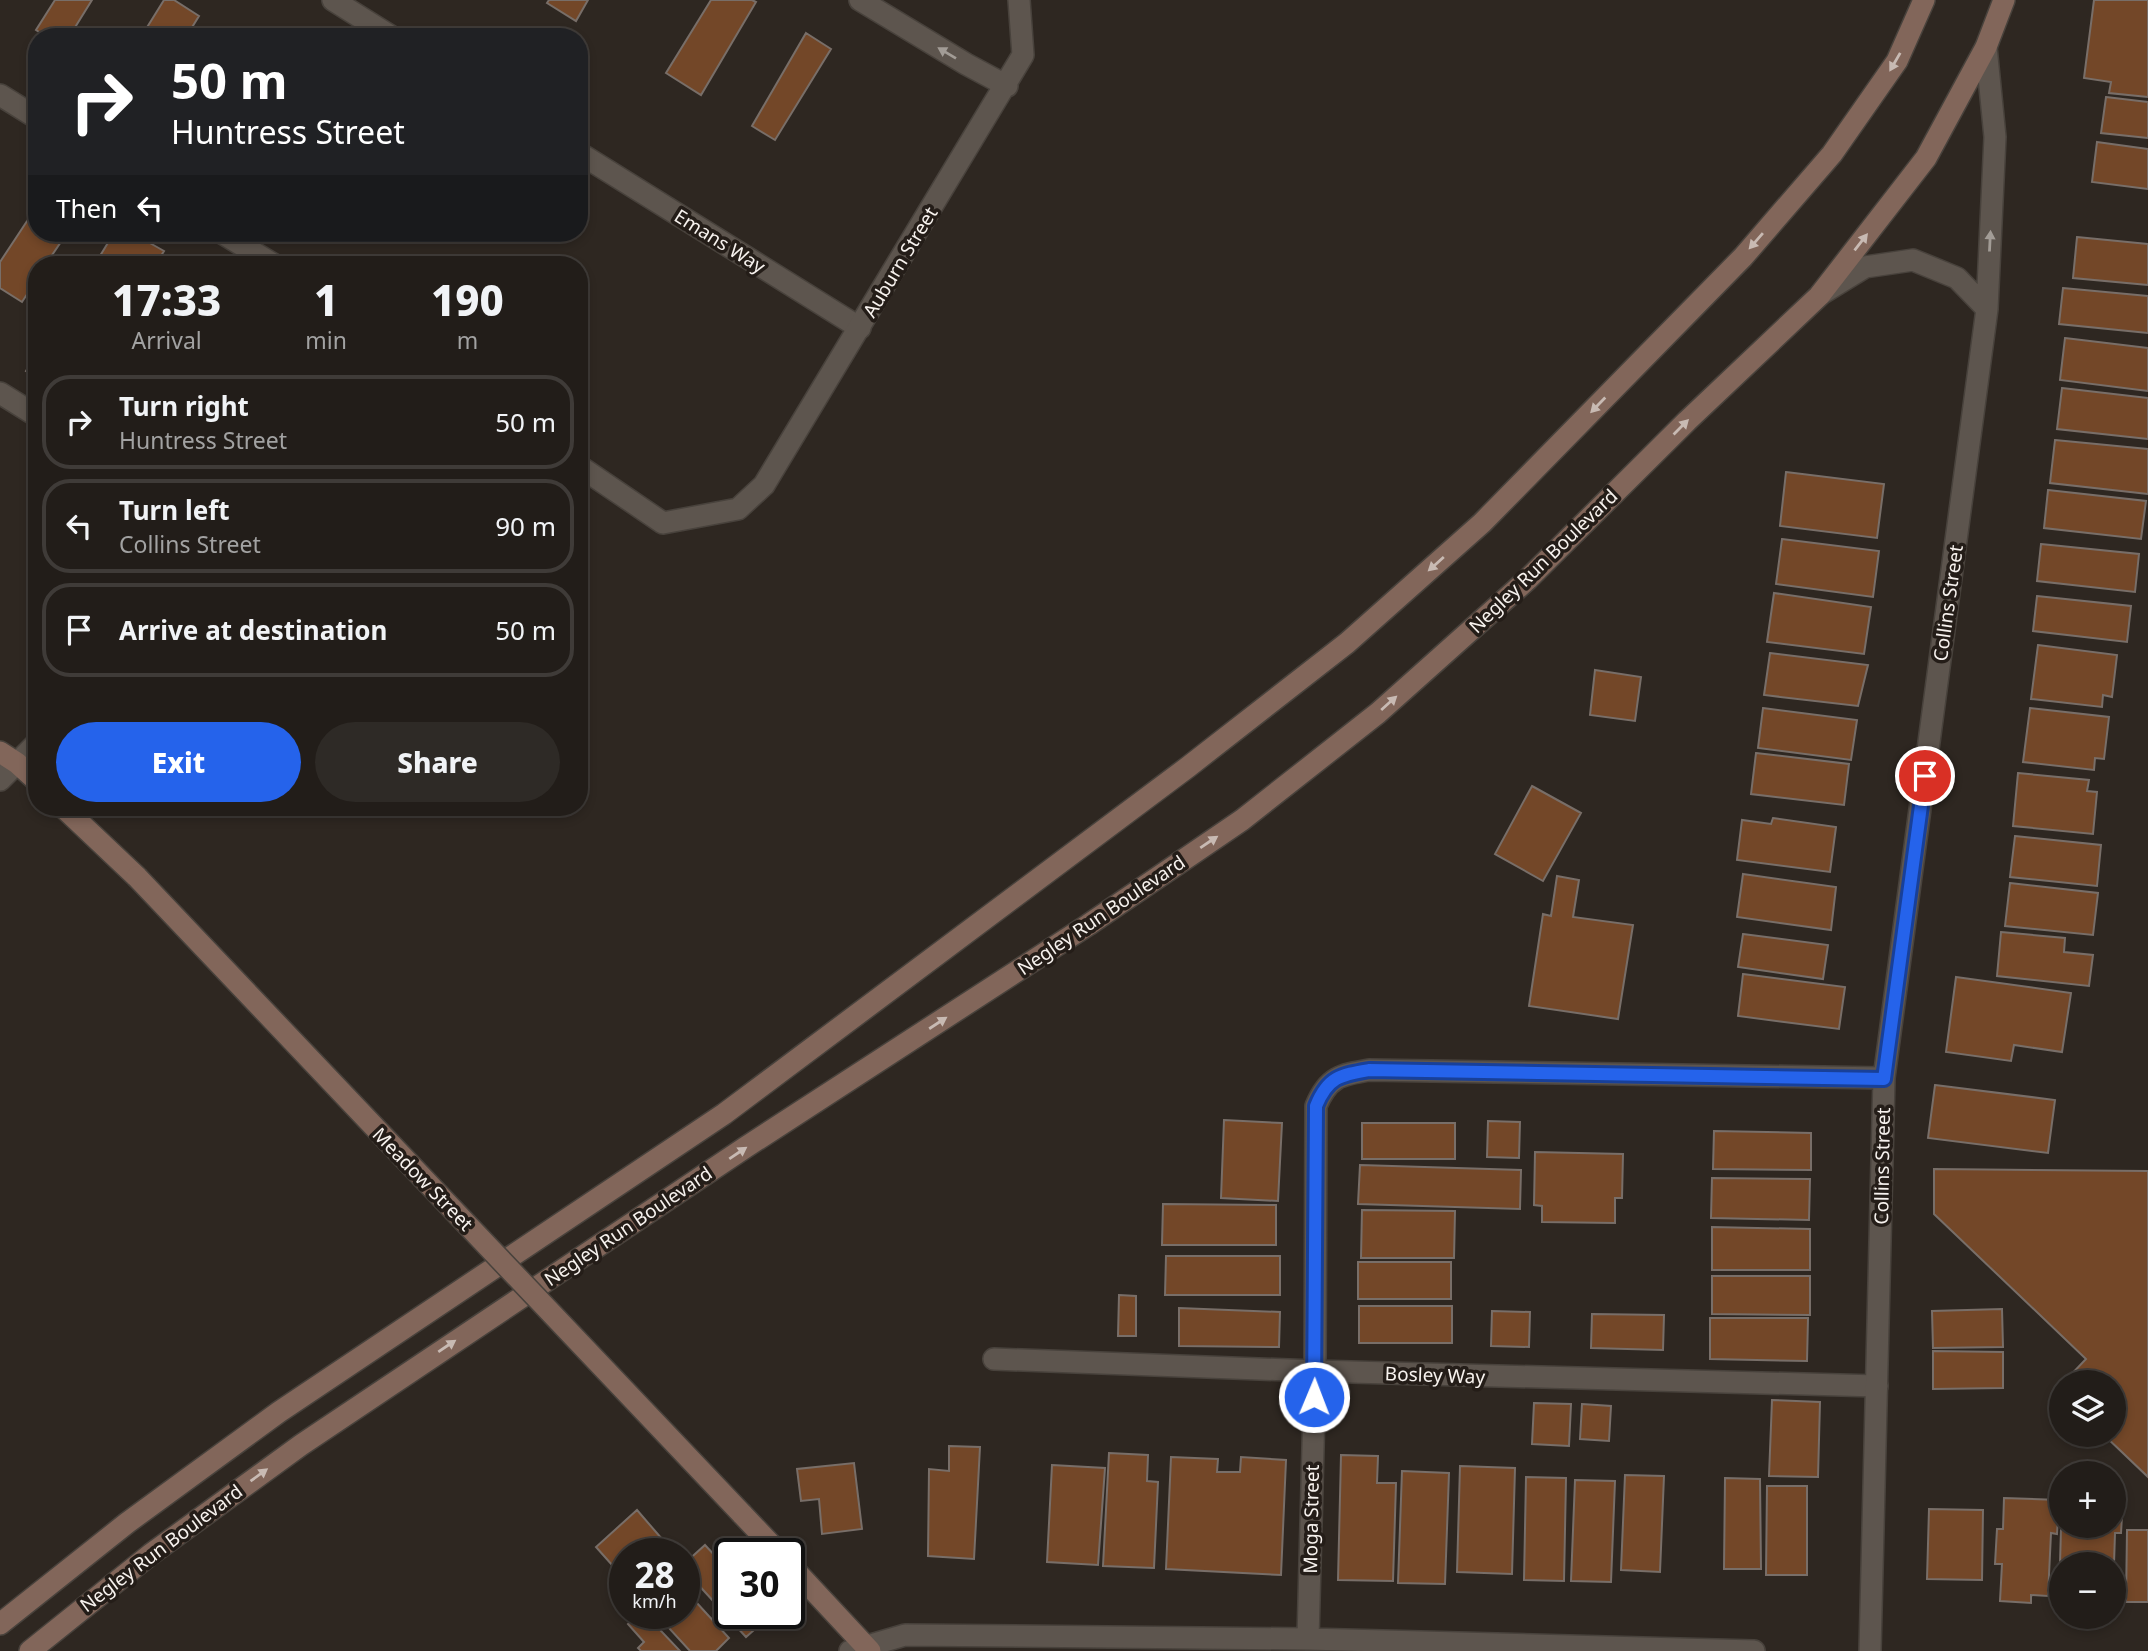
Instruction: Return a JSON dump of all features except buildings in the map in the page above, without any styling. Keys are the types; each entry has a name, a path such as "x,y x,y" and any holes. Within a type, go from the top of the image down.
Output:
{"main road":[{"name":"Negley Run Boulevard","path":"0,1624 127,1523 279,1412 724,1114 1188,767 1347,643 1482,523 1743,257 1832,154 1897,61 1924,0"},
{"name":"Negley Run Boulevard","path":"30,1651 151,1554 322,1430 746,1147 1088,925 1241,820 1378,713 1528,579 1687,421 1819,296 1926,158 1986,47 2004,0"},
{"path":"9,758 28,774"},
{"name":"Meadow Street","path":"72,816 136,877 765,1538"},
{"path":"805,1583 862,1649"}],"street":[{"path":"333,0 378,28"},
{"path":"860,0 1007,86"},
{"name":"Auburn Street","path":"588,472 663,523 738,509 764,485 1007,86 1023,55 1019,0"},
{"name":"Collins Street","path":"1870,1651 1884,1079 1987,309 1996,137 1986,47"},
{"path":"0,95 28,112"},
{"name":"Emans Way","path":"588,159 860,328"},
{"path":"237,242 260,256"},
{"path":"1819,296 1865,267 1913,260 1957,278 1987,309"},
{"path":"0,393 28,410"},
{"path":"0,780 9,758 28,748"},
{"name":"Moga Street","path":"1308,1639 1315,1371 1316,1106 1323,1088 1334,1079 1369,1070 1884,1079"},
{"name":"Bosley Way","path":"993,1359 1315,1371 1877,1386"},
{"path":"862,1649 905,1635 1308,1639 1754,1651"}],"route":[{"path":"1314,1397 1316,1106 1323,1088 1334,1079 1369,1070 1884,1079 1925,776"}]}
